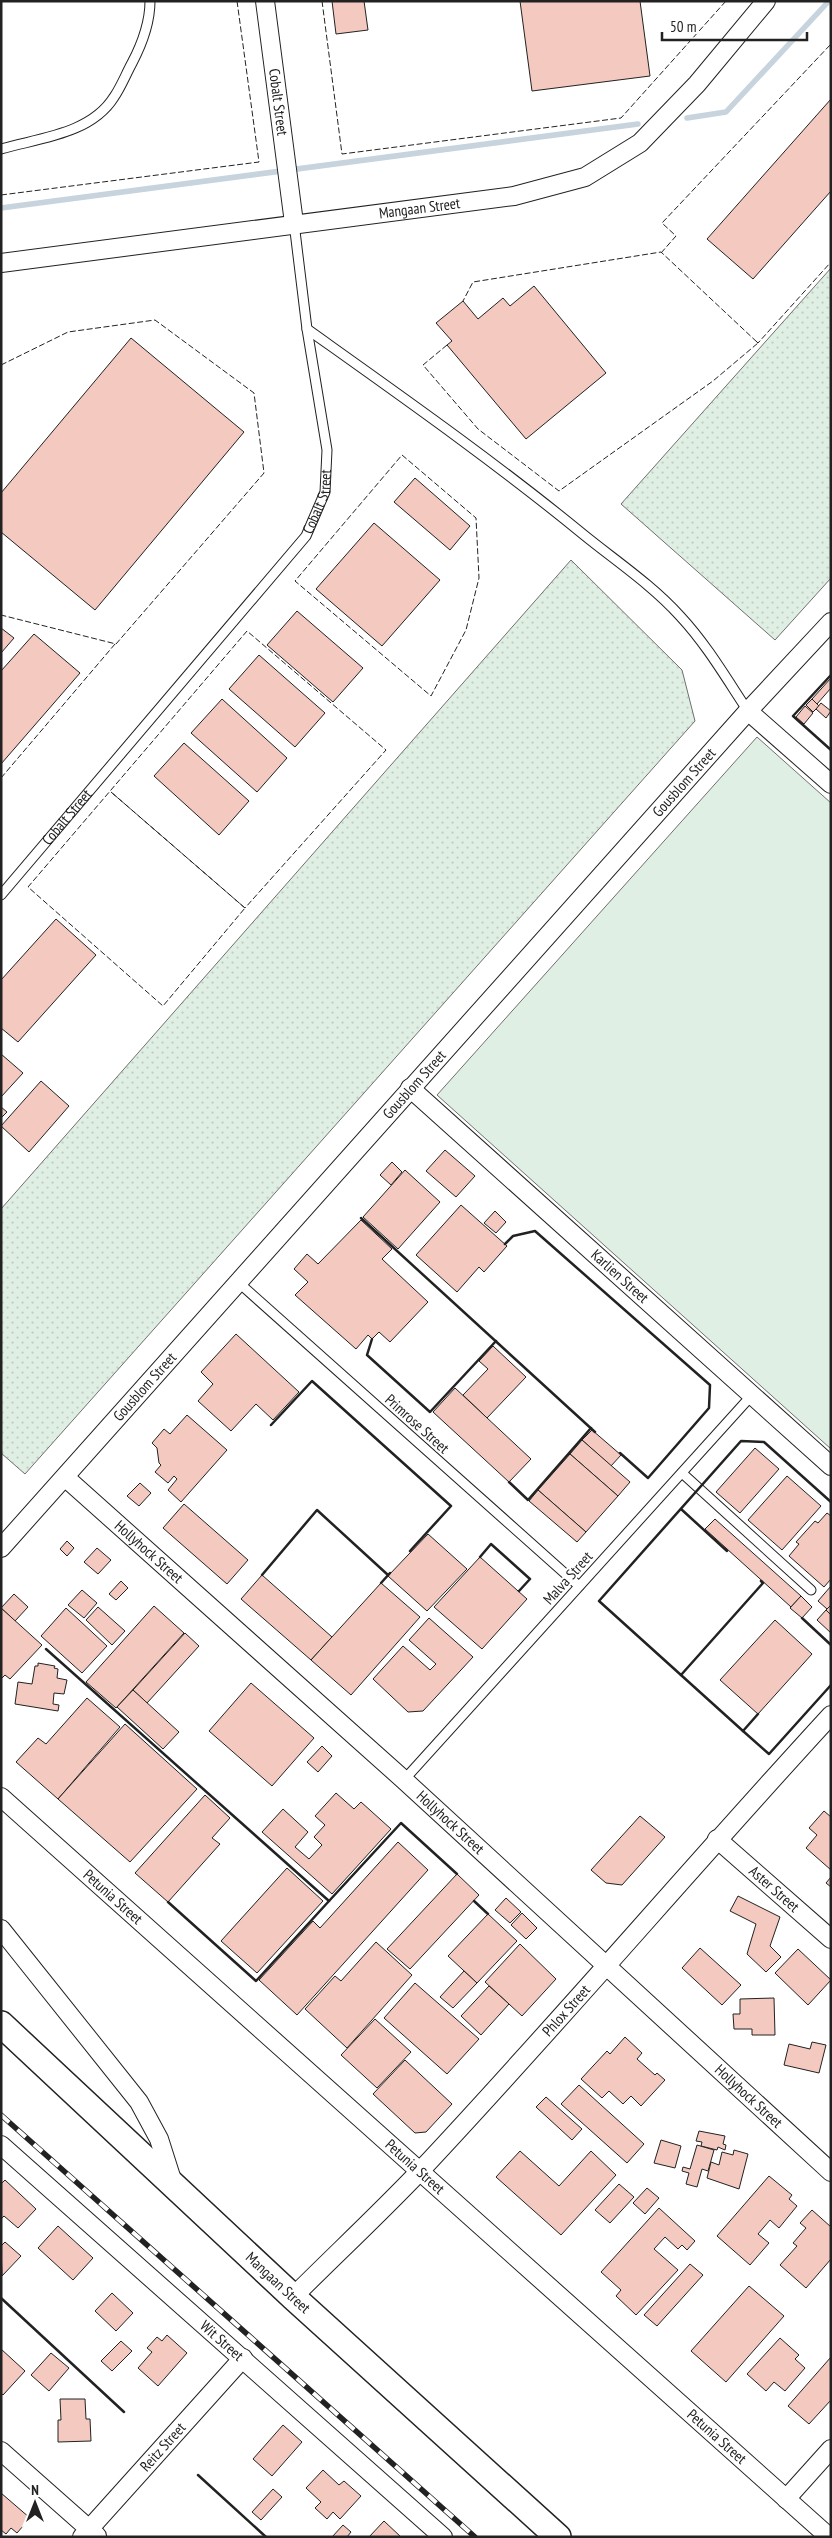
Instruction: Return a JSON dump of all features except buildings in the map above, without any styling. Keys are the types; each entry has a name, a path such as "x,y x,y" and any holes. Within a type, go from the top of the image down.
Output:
{"street":[{"name":"Cobalt Street","path":"265,1 294,224"},
{"name":"Mangaan Street","path":"1,263 514,196 585,177 640,143 697,84 766,1"},
{"name":"Gousblom Street","path":"1,1548 66,1478 410,1088 748,711 831,622"},
{"path":"748,711 831,784"},
{"name":"Karlien Street","path":"410,1088 831,1466"},
{"name":"Hollyhock Street","path":"66,1478 404,1780 831,2172"},
{"name":"Phlox Street","path":"293,2297 419,2171 831,1715"},
{"name":"Petunia Street","path":"1,1797 829,2537"},
{"name":"Aster Street","path":"717,1839 831,1939"},
{"path":"1,1929 139,2102 159,2139 173,2186"},
{"name":"Mangaan Street","path":"1,2024 293,2297 558,2537"},
{"name":"Wit Street","path":"1,2145 443,2537"},
{"name":"Reitz Street","path":"90,2534 243,2358"},
{"path":"786,2499 831,2448"},
{"path":"1,2451 90,2534"}],"lane":[{"path":"1,148 72,130 95,118 114,98 139,49 148,24 150,1"},
{"name":"Cobalt Street","path":"1,895 306,536 325,492 327,450 307,329 294,224"},
{"path":"307,329 468,444 555,510 655,592 703,642 748,711"},
{"name":"Primrose Street","path":"238,1282 578,1586"},
{"name":"Malva Street","path":"404,1780 752,1395"},
{"path":"682,1473 811,1590"}],"green space":[{"path":"831,268 831,578 775,640 621,504"},
{"path":"571,560 682,670 695,721 25,1474 1,1453 1,1209"},
{"path":"757,737 831,803 831,1449 437,1095"}],"waterway":[{"path":"687,118 726,112 829,1"},
{"path":"1,208 638,124"}],"railway":[{"path":"1,2115 475,2537"}],"fence":[{"path":"1,195 259,162 237,1"},
{"path":"322,1 342,154 621,118 726,1"},
{"path":"661,253 676,236 662,223 831,44"},
{"path":"447,345 423,365 478,429 559,491 713,381 758,343 661,252 473,282 463,301"},
{"path":"756,341 758,343 831,262"},
{"path":"1,365 68,332 155,320 254,393 264,473 116,644 1,615"},
{"path":"402,455 476,518 479,578 466,630 431,696 295,581 402,455"},
{"path":"111,792 245,908 163,1006 28,887 247,631 386,750 245,908 111,792"},
{"path":"1,778 115,644"}],"wall":[{"path":"831,675 793,716 831,750"},
{"path":"361,1218 595,1432"},
{"path":"505,1244 513,1236 535,1231 710,1385 709,1408 648,1478 620,1453"},
{"path":"372,1339 367,1355 430,1412 496,1341"},
{"path":"271,1425 312,1381 451,1506 410,1551"},
{"path":"509,1482 528,1500 591,1428"},
{"path":"758,1714 743,1731 599,1601 741,1441 764,1442 831,1502"},
{"path":"681,1509 727,1551"},
{"path":"262,1575 317,1510 388,1575"},
{"path":"480,1557 491,1544 530,1579 519,1591"},
{"path":"381,1583 390,1573"},
{"path":"681,1675 763,1583 761,1581"},
{"path":"802,1618 831,1645"},
{"path":"46,1649 329,1901 256,1981 168,1902"},
{"path":"743,1731 769,1754 831,1685"},
{"path":"329,1901 401,1823 457,1874"},
{"path":"474,1901 488,1914"},
{"path":"1,2298 124,2412"},
{"path":"198,2475 266,2537"}]}
